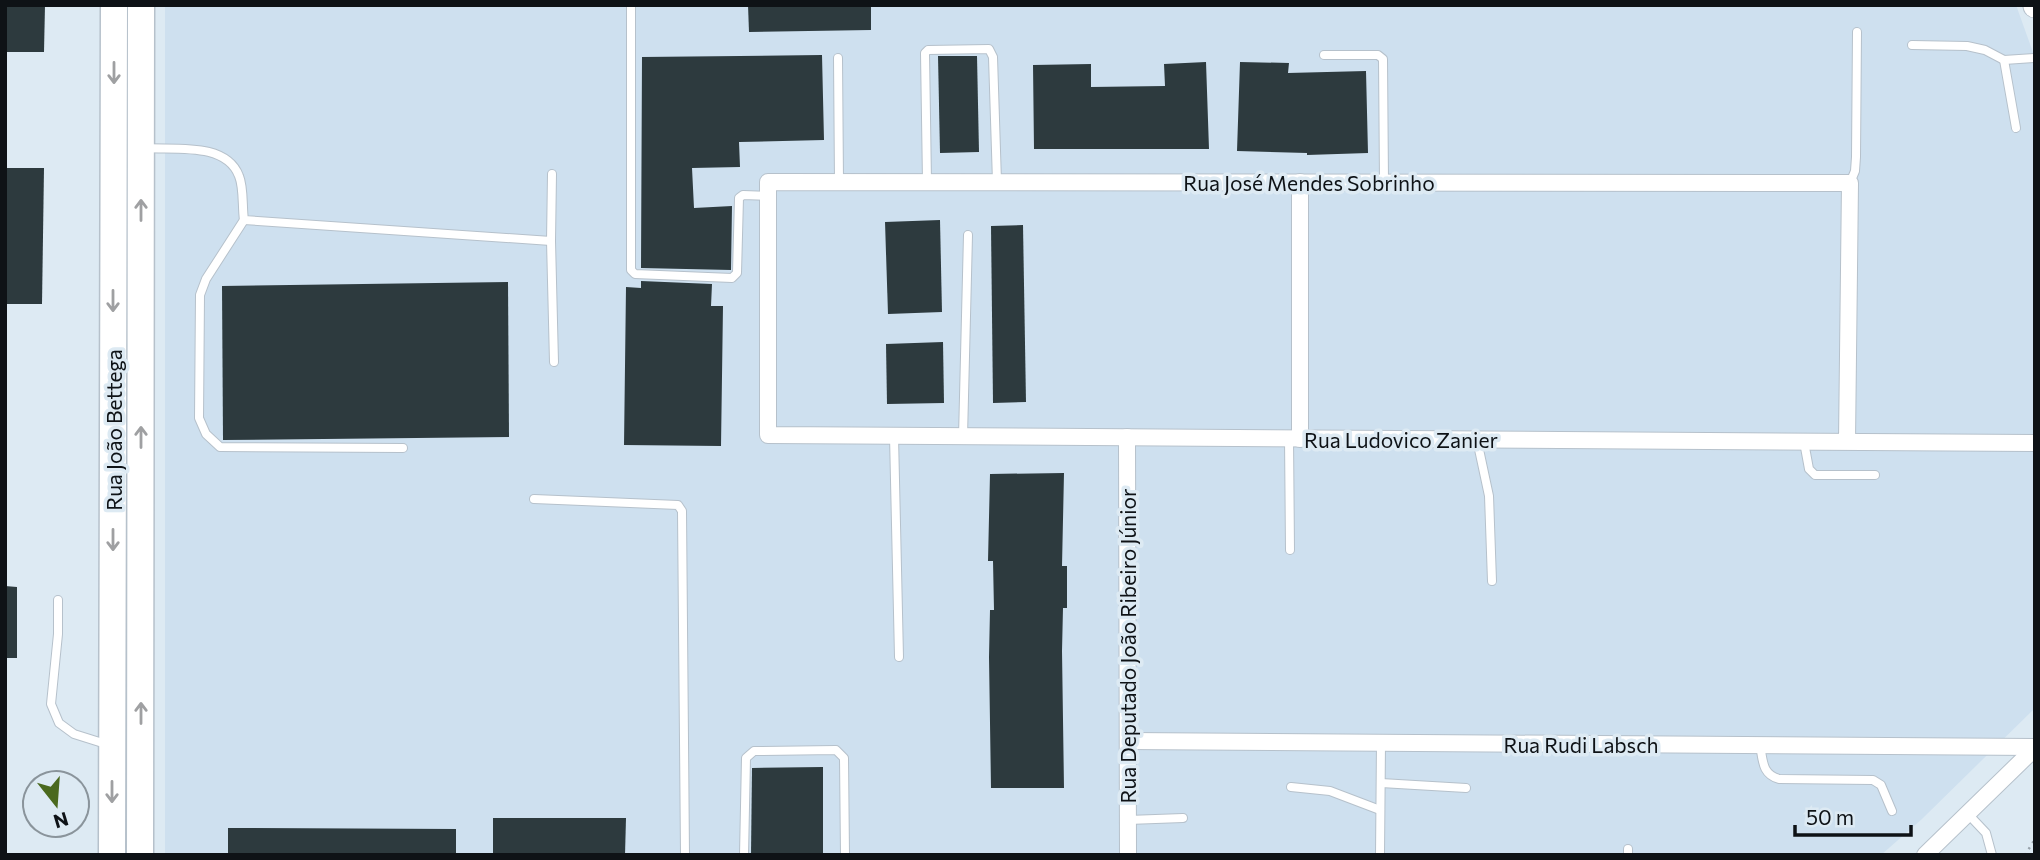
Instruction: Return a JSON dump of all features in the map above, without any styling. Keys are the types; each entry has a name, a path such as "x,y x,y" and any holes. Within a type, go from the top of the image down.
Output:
{"main road":[{"name":"Rua João Bettega","path":"112,855 114,5"},
{"name":"Rua João Bettega","path":"140,855 141,5"},
{"path":"113,471 141,471"},
{"path":"113,506 141,506"}],"street":[{"name":"Rua José Mendes Sobrinho","path":"768,188 839,182 1850,183"},
{"path":"1294,439 1300,182"},
{"path":"1847,442 1850,183"},
{"name":"Rua Ludovico Zanier","path":"768,188 768,435 2035,443"},
{"name":"Rua Deputado João Ribeiro Júnior","path":"1127,438 1128,855"},
{"name":"Rua Rudi Labsch","path":"1128,741 2035,748"},
{"path":"1925,855 2035,748"}],"lane":[{"path":"631,5 631,270 635,274 732,278 737,273 739,198 768,188"},
{"path":"1850,183 1855,171 1856,157 1857,32"},
{"path":"1912,46 1967,46 1985,50 2004,60 2035,58"},
{"path":"927,182 925,53 928,50 989,49 993,57 997,182"},
{"path":"1324,55 1378,55 1383,59 1384,182"},
{"path":"838,58 839,182"},
{"path":"2004,60 2016,128"},
{"path":"141,148 217,154 230,163 240,176 244,220 206,279 200,295 199,418 206,434 220,447 404,448"},
{"path":"552,174 554,362"},
{"path":"244,220 551,241"},
{"path":"963,436 968,235"},
{"path":"894,436 899,657"},
{"path":"1290,550 1294,439"},
{"path":"1477,440 1489,496 1492,581"},
{"path":"1804,442 1809,469 1815,475 1875,475"},
{"path":"534,499 678,505 682,511 685,855"},
{"path":"58,600 58,634 51,704 59,723 74,734 112,746"},
{"path":"1380,855 1381,743"},
{"path":"1760,745 1765,771 1772,777 1872,780 1881,785 1892,811"},
{"path":"744,855 746,758 749,754 754,751 836,750 844,758 845,855"},
{"path":"1381,783 1466,788"},
{"path":"1291,787 1330,791 1380,810"},
{"path":"1968,814 1986,833 1992,855"},
{"path":"1128,820 1183,818"}],"path":[{"path":"2025,855 2035,839"}],"shaded area":[{"path":"165,5 2016,5 2035,58 2035,708 1922,819 1881,855 165,855"}],"building":[{"path":"5,5 45,5 44,52 5,52"},
{"path":"748,5 871,5 871,30 749,32"},
{"path":"822,55 824,140 739,142 740,167 692,168 694,208 732,206 731,270 641,268 642,57"},
{"path":"938,56 977,56 979,152 940,153"},
{"path":"1206,62 1209,149 1034,149 1033,65 1091,64 1091,87 1165,86 1164,64"},
{"path":"1240,62 1289,63 1288,73 1366,71 1368,153 1307,155 1237,151"},
{"path":"5,168 44,168 42,304 5,304"},
{"path":"940,220 942,312 888,314 885,222"},
{"path":"1023,225 1026,402 993,403 991,226"},
{"path":"641,281 712,284 711,306 723,306 721,446 624,445 626,287 641,288"},
{"path":"508,282 509,437 223,440 222,286"},
{"path":"943,342 944,403 887,404 886,344"},
{"path":"1064,473 1062,566 1067,566 1067,608 1063,608 1062,651 1064,788 991,788 989,657 990,610 994,610 993,561 988,561 990,474"},
{"path":"5,586 17,587 17,658 5,658"},
{"path":"823,767 823,855 751,855 752,768"},
{"path":"493,818 626,818 625,855 493,855"},
{"path":"228,828 456,829 456,855 228,855"}]}
